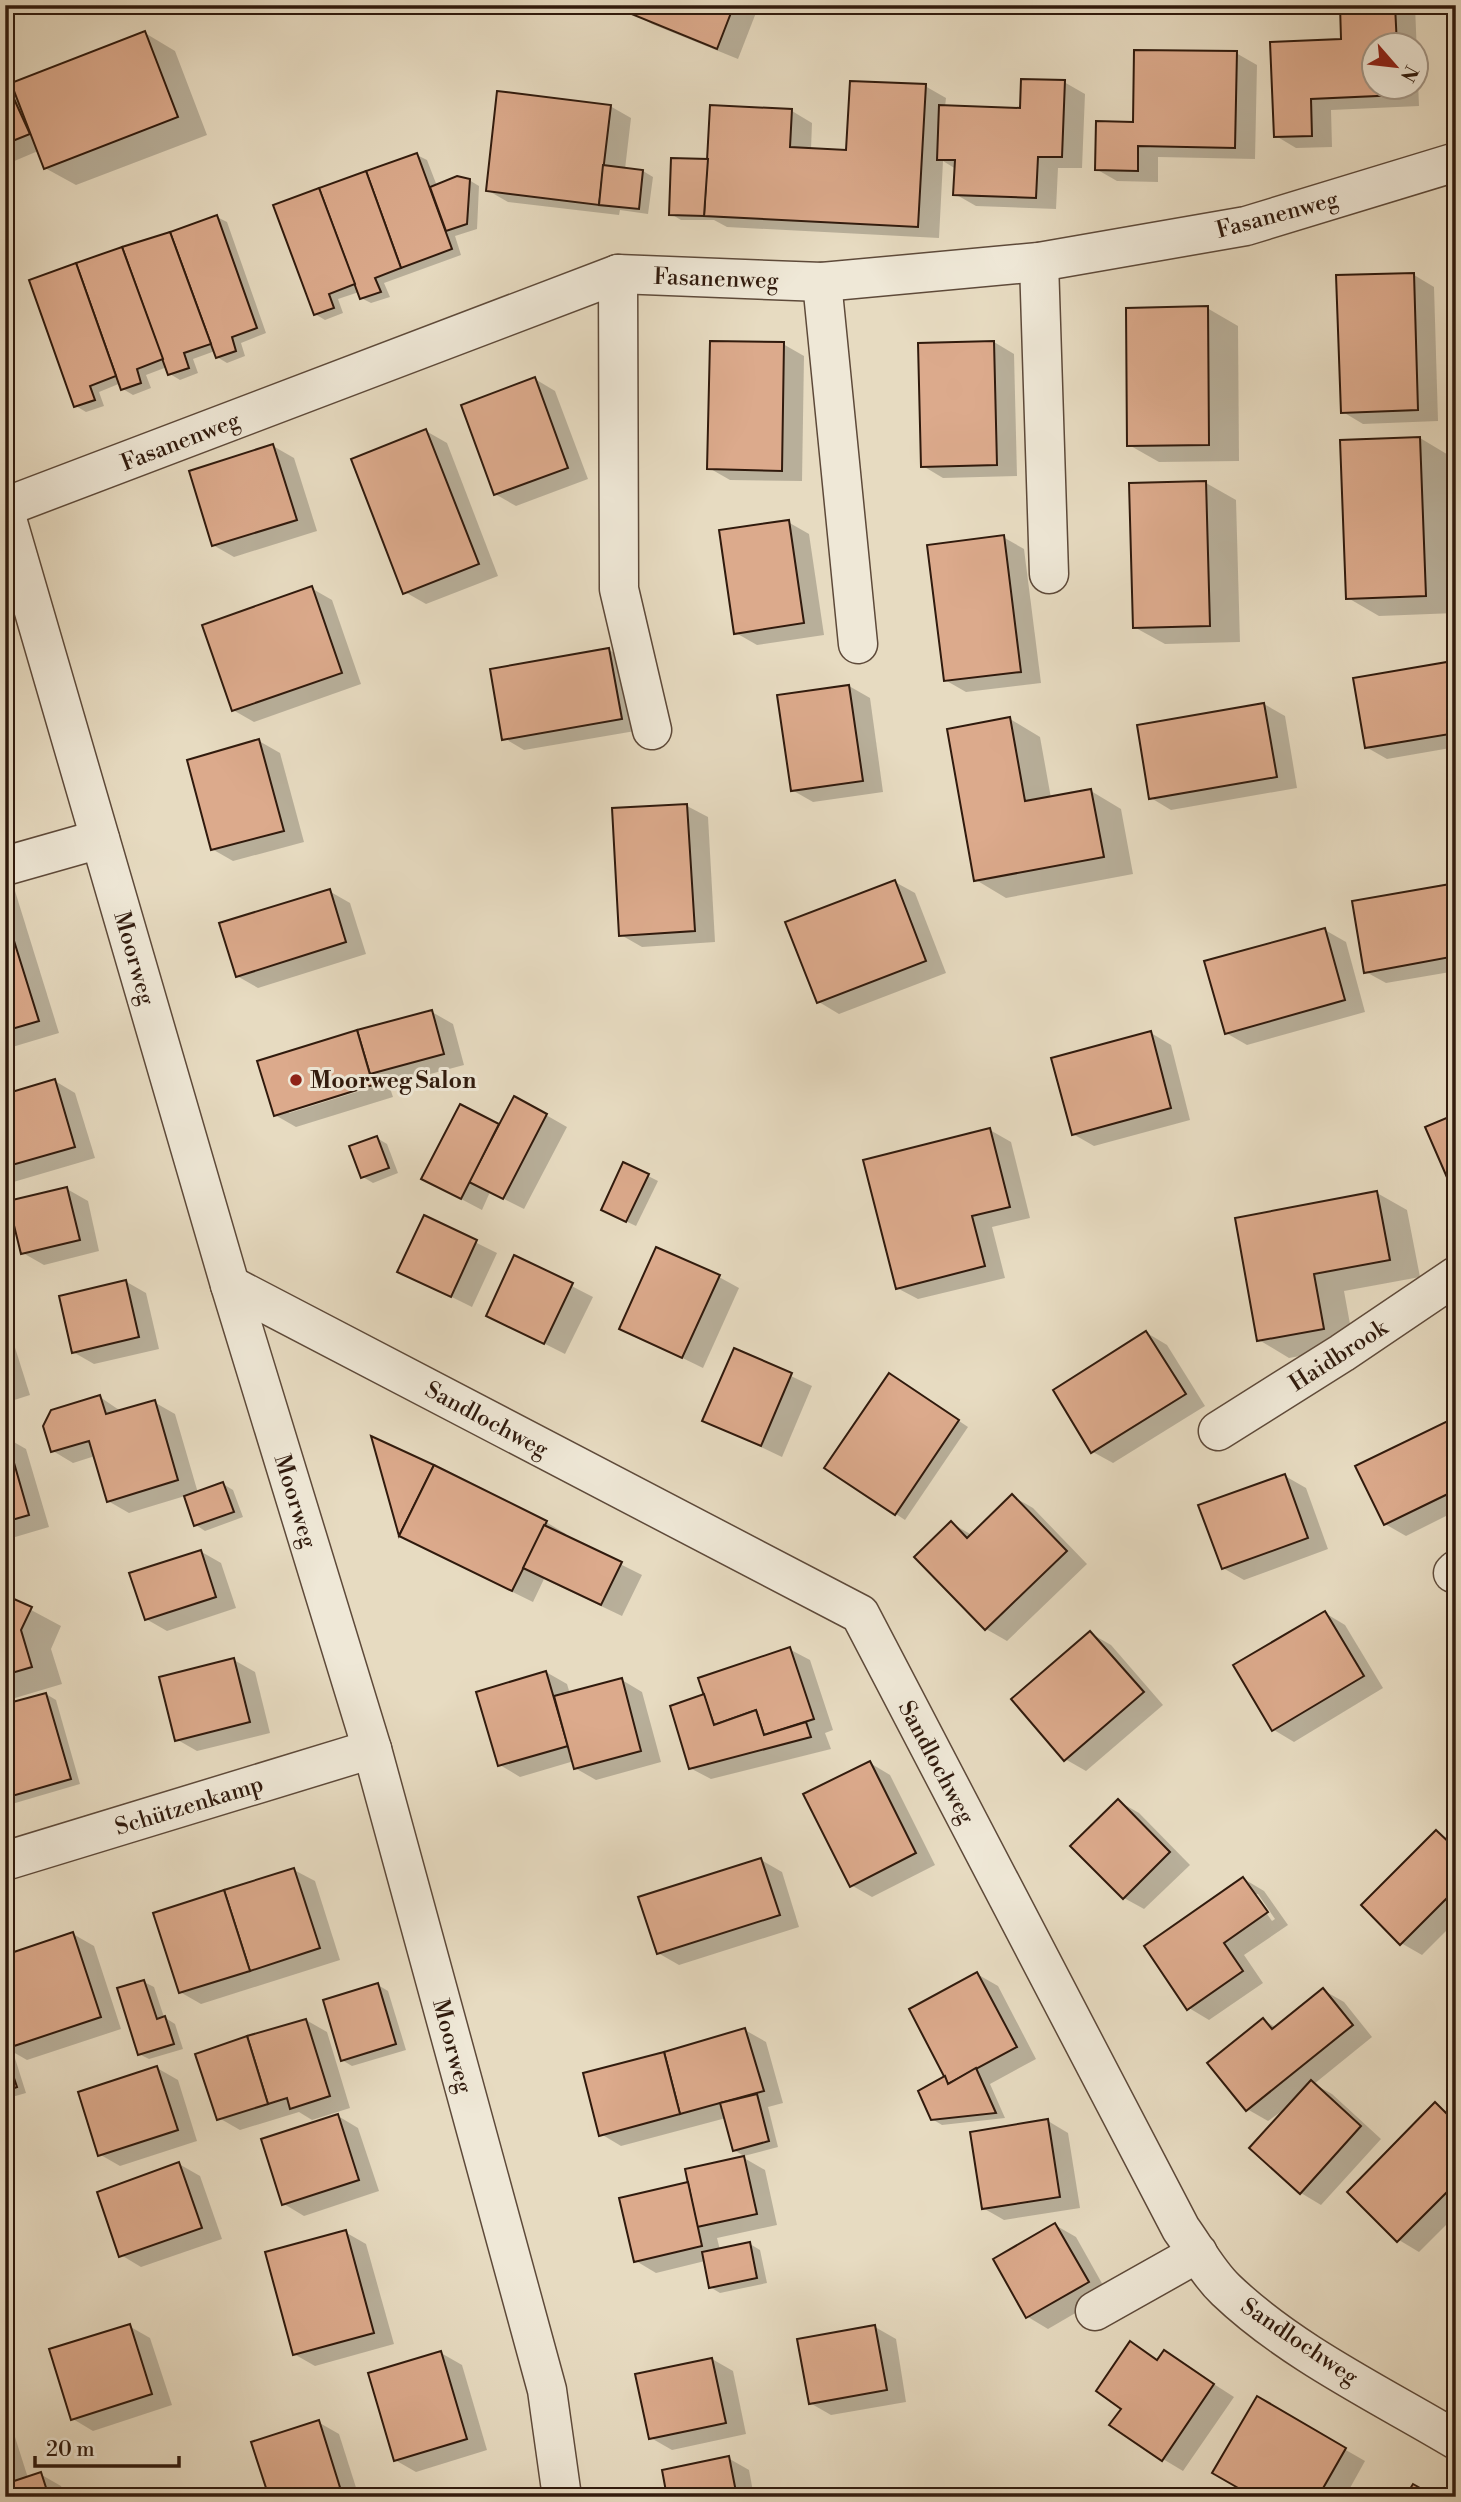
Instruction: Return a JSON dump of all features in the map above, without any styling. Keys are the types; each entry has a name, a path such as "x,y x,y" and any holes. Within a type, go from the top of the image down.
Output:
{"street":[{"name":"Fasanenweg","path":"5,507 618,274 822,282 1039,262 1246,226 1456,162"},
{"path":"1039,262 1049,574"},
{"path":"618,274 619,589 652,730"},
{"path":"822,282 858,644"},
{"name":"Moorweg","path":"5,512 230,1285 372,1749 547,2390 562,2497"},
{"path":"5,866 100,839"},
{"name":"Haidbrook","path":"1218,1431 1342,1353 1456,1276"},
{"name":"Sandlochweg","path":"230,1285 860,1614 1181,2229 1198,2253 1224,2289 1291,2341 1456,2440"},
{"name":"Schützenkamp","path":"5,1861 372,1749"},
{"path":"1095,2311 1198,2253"}],"building":[{"path":"632,5 734,5 717,49 629,13"},
{"path":"1340,5 1395,5 1396,32 1360,32 1360,97 1311,99 1312,136 1274,137 1270,42 1341,39"},
{"path":"145,31 178,117 44,169 11,83"},
{"path":"1134,50 1237,51 1235,148 1138,146 1138,171 1095,170 1096,121 1133,122"},
{"path":"5,79 30,134 5,144"},
{"path":"1021,79 1065,80 1062,157 1038,157 1036,198 953,195 955,160 937,160 939,105 1020,108"},
{"path":"850,81 926,84 918,227 704,216 710,105 792,109 790,147 846,150"},
{"path":"497,91 611,105 599,205 486,191"},
{"path":"417,153 452,249 401,268 366,171"},
{"path":"671,158 708,159 704,216 669,215"},
{"path":"603,165 643,170 639,209 599,205"},
{"path":"366,171 401,268 375,278 381,292 360,299 319,188"},
{"path":"457,176 470,179 467,224 446,231 430,187"},
{"path":"319,188 355,284 329,294 334,308 314,315 273,205"},
{"path":"217,215 257,328 232,337 236,351 216,358 170,232"},
{"path":"170,232 211,344 184,353 189,368 168,375 122,247"},
{"path":"122,247 163,359 137,369 141,383 121,390 76,263"},
{"path":"76,263 116,376 90,386 95,400 74,407 29,280"},
{"path":"1414,273 1418,410 1341,413 1336,275"},
{"path":"1208,306 1209,445 1127,446 1126,308"},
{"path":"710,341 784,342 782,471 707,469"},
{"path":"994,341 997,465 921,467 918,343"},
{"path":"535,377 568,468 494,495 461,405"},
{"path":"426,429 479,564 403,594 351,459"},
{"path":"1420,437 1426,596 1346,599 1340,440"},
{"path":"273,444 297,520 212,546 189,471"},
{"path":"1206,481 1210,626 1133,628 1129,483"},
{"path":"789,520 804,623 734,634 719,530"},
{"path":"1004,535 1021,672 944,681 927,545"},
{"path":"312,586 342,673 232,711 202,625"},
{"path":"609,648 622,719 502,740 490,669"},
{"path":"1447,662 1456,733 1365,748 1353,678"},
{"path":"849,685 863,781 791,791 777,695"},
{"path":"1264,703 1277,777 1149,799 1137,725"},
{"path":"1010,717 1025,801 1091,789 1104,857 974,881 947,729"},
{"path":"259,739 284,831 211,850 187,760"},
{"path":"687,804 695,931 619,936 612,808"},
{"path":"895,880 926,961 817,1003 785,922"},
{"path":"1456,883 1456,956 1364,973 1352,901"},
{"path":"330,889 346,942 236,977 219,923"},
{"path":"5,912 39,1021 5,1031"},
{"path":"1325,928 1345,1000 1225,1034 1204,961"},
{"path":"432,1010 444,1054 370,1074 357,1030"},
{"path":"357,1030 373,1085 274,1116 257,1061"},
{"path":"1151,1031 1171,1108 1072,1135 1051,1058"},
{"path":"55,1079 75,1147 5,1167 5,1094"},
{"path":"514,1096 547,1114 503,1199 469,1182"},
{"path":"460,1104 499,1124 461,1199 421,1179"},
{"path":"1456,1114 1456,1198 1425,1127"},
{"path":"990,1128 1010,1207 972,1216 985,1266 896,1289 863,1160"},
{"path":"377,1136 389,1168 361,1178 349,1146"},
{"path":"623,1162 649,1174 626,1222 601,1210"},
{"path":"67,1187 80,1240 21,1254 8,1201"},
{"path":"1377,1191 1390,1260 1314,1274 1324,1329 1257,1341 1235,1218"},
{"path":"424,1215 477,1240 451,1297 397,1272"},
{"path":"656,1247 720,1275 682,1358 619,1329"},
{"path":"514,1255 573,1283 544,1344 486,1316"},
{"path":"126,1280 139,1337 72,1353 59,1296"},
{"path":"1146,1331 1186,1394 1091,1453 1053,1390"},
{"path":"734,1348 792,1373 761,1446 702,1421"},
{"path":"889,1373 959,1420 895,1515 824,1468"},
{"path":"100,1395 106,1414 155,1400 178,1480 107,1502 89,1441 51,1452 43,1426 51,1410"},
{"path":"1456,1417 1456,1490 1384,1525 1355,1466"},
{"path":"5,1435 29,1515 5,1522"},
{"path":"371,1436 434,1465 399,1536"},
{"path":"434,1465 547,1521 512,1591 399,1536"},
{"path":"1285,1474 1308,1538 1222,1569 1198,1505"},
{"path":"223,1482 234,1512 194,1526 184,1496"},
{"path":"1012,1494 1067,1551 985,1630 914,1557 951,1521 967,1538"},
{"path":"544,1525 622,1562 601,1605 523,1568"},
{"path":"201,1550 216,1597 145,1620 129,1573"},
{"path":"5,1595 32,1607 21,1630 32,1667 5,1675"},
{"path":"1325,1611 1364,1676 1272,1731 1233,1665"},
{"path":"1090,1631 1144,1692 1064,1761 1011,1699"},
{"path":"790,1647 814,1719 764,1735 756,1710 714,1725 698,1678"},
{"path":"234,1658 250,1722 175,1741 159,1677"},
{"path":"546,1671 568,1746 498,1766 476,1692"},
{"path":"622,1678 641,1751 574,1769 554,1696"},
{"path":"46,1693 71,1779 5,1798 5,1704"},
{"path":"704,1694 714,1725 756,1710 764,1735 806,1722 811,1737 689,1769 670,1706"},
{"path":"870,1761 916,1853 850,1887 803,1794"},
{"path":"1118,1799 1170,1852 1123,1899 1070,1846"},
{"path":"1436,1830 1456,1849 1456,1889 1400,1945 1361,1905"},
{"path":"761,1858 780,1915 657,1954 638,1897"},
{"path":"294,1868 320,1948 250,1971 224,1890"},
{"path":"1243,1877 1268,1912 1224,1943 1243,1971 1187,2010 1144,1946"},
{"path":"224,1890 250,1971 179,1993 153,1913"},
{"path":"73,1932 101,2017 5,2049 5,1955"},
{"path":"977,1972 1017,2047 948,2084 909,2009"},
{"path":"144,1980 157,2019 165,2016 174,2044 138,2055 117,1988"},
{"path":"378,1983 396,2044 341,2061 323,2000"},
{"path":"1323,1988 1353,2025 1246,2111 1207,2063 1263,2018 1272,2029"},
{"path":"306,2019 330,2096 290,2109 287,2098 268,2104 247,2036"},
{"path":"745,2028 764,2091 680,2114 664,2052"},
{"path":"247,2036 268,2104 217,2120 195,2054"},
{"path":"5,2051 17,2087 5,2091"},
{"path":"664,2052 680,2114 599,2136 583,2073"},
{"path":"157,2066 178,2130 98,2156 78,2092"},
{"path":"976,2068 996,2113 931,2120 918,2091 945,2076 948,2084"},
{"path":"1311,2080 1361,2126 1300,2194 1249,2148"},
{"path":"757,2094 769,2141 733,2151 720,2103"},
{"path":"1435,2102 1456,2123 1456,2183 1397,2242 1347,2192"},
{"path":"338,2114 359,2180 282,2205 261,2139"},
{"path":"1048,2119 1060,2197 982,2209 970,2132"},
{"path":"744,2156 757,2214 697,2227 685,2169"},
{"path":"179,2162 202,2228 119,2257 97,2192"},
{"path":"688,2182 702,2246 634,2262 619,2198"},
{"path":"1055,2223 1089,2282 1026,2318 993,2259"},
{"path":"346,2230 374,2333 293,2355 265,2252"},
{"path":"750,2242 757,2278 709,2288 702,2252"},
{"path":"130,2324 152,2394 71,2420 49,2349"},
{"path":"875,2325 887,2390 809,2404 797,2339"},
{"path":"1130,2341 1157,2360 1164,2350 1214,2384 1162,2461 1109,2425 1121,2409 1096,2391"},
{"path":"441,2351 467,2439 394,2461 368,2373"},
{"path":"712,2358 726,2423 649,2439 635,2374"},
{"path":"1257,2396 1346,2448 1318,2497 1254,2497 1212,2473"},
{"path":"319,2420 343,2497 269,2497 251,2442"},
{"path":"729,2456 737,2497 667,2497 662,2470"},
{"path":"5,2457 13,2482 5,2484"},
{"path":"41,2472 49,2497 5,2497 5,2484"},
{"path":"1413,2484 1436,2497 1405,2497"}],"place":[{"name":"Moorweg Salon","path":"296,1080"}]}
